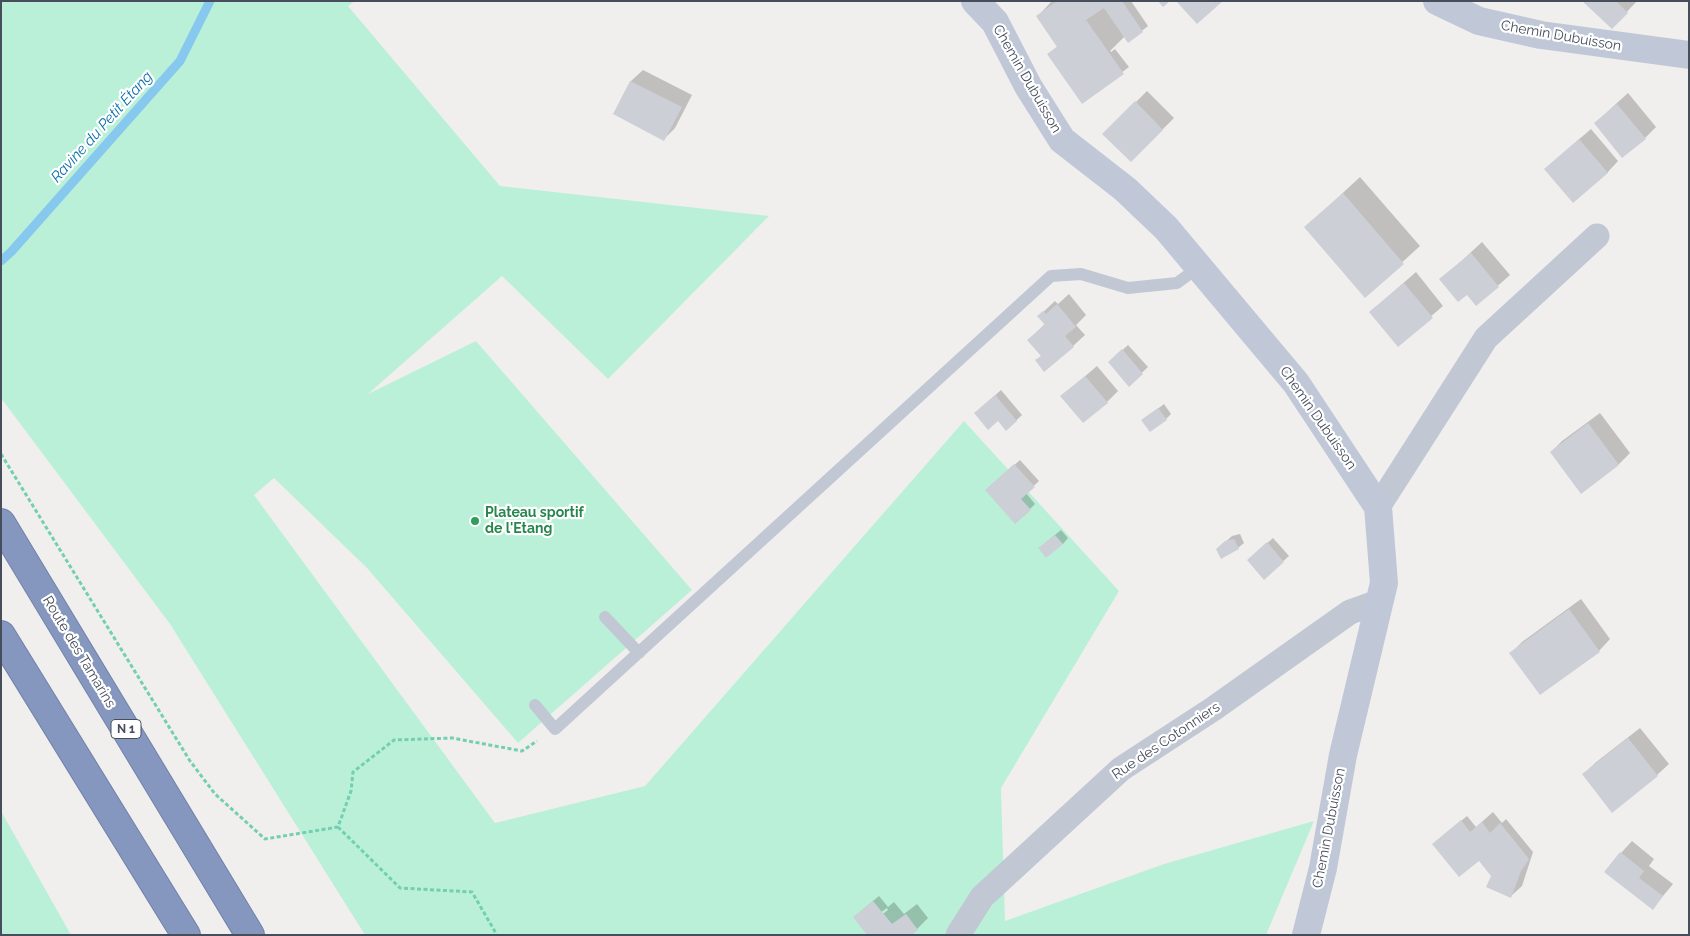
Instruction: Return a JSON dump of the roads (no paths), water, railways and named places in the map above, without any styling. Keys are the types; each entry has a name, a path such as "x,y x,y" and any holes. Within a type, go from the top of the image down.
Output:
{"highway":[{"name":"Route des Tamarins","path":"1,523 250,935"},
{"path":"1,636 186,935"}],"main road":[{"name":"Chemin Dubuisson","path":"975,1 995,22 1028,86 1062,140 1125,189 1166,228 1296,383 1378,507 1384,583 1381,601 1343,755 1323,868 1306,935"},
{"name":"Chemin Dubuisson","path":"1437,1 1480,21 1541,35 1689,55"}],"street":[{"path":"1378,507 1486,338 1597,236"},
{"name":"Rue des Cotonniers","path":"958,935 982,897 1121,769 1213,709 1350,612 1381,601"}],"lane":[{"path":"535,705 555,729 1051,276 1081,274 1128,288 1177,283 1199,267"},
{"path":"605,617 639,653"}],"waterway":[{"name":"Ravine du Petit Étang","path":"1,261 180,61 210,1"}],"place":[{"name":"Plateau sportif de l'Etang","path":"475,521"}]}
